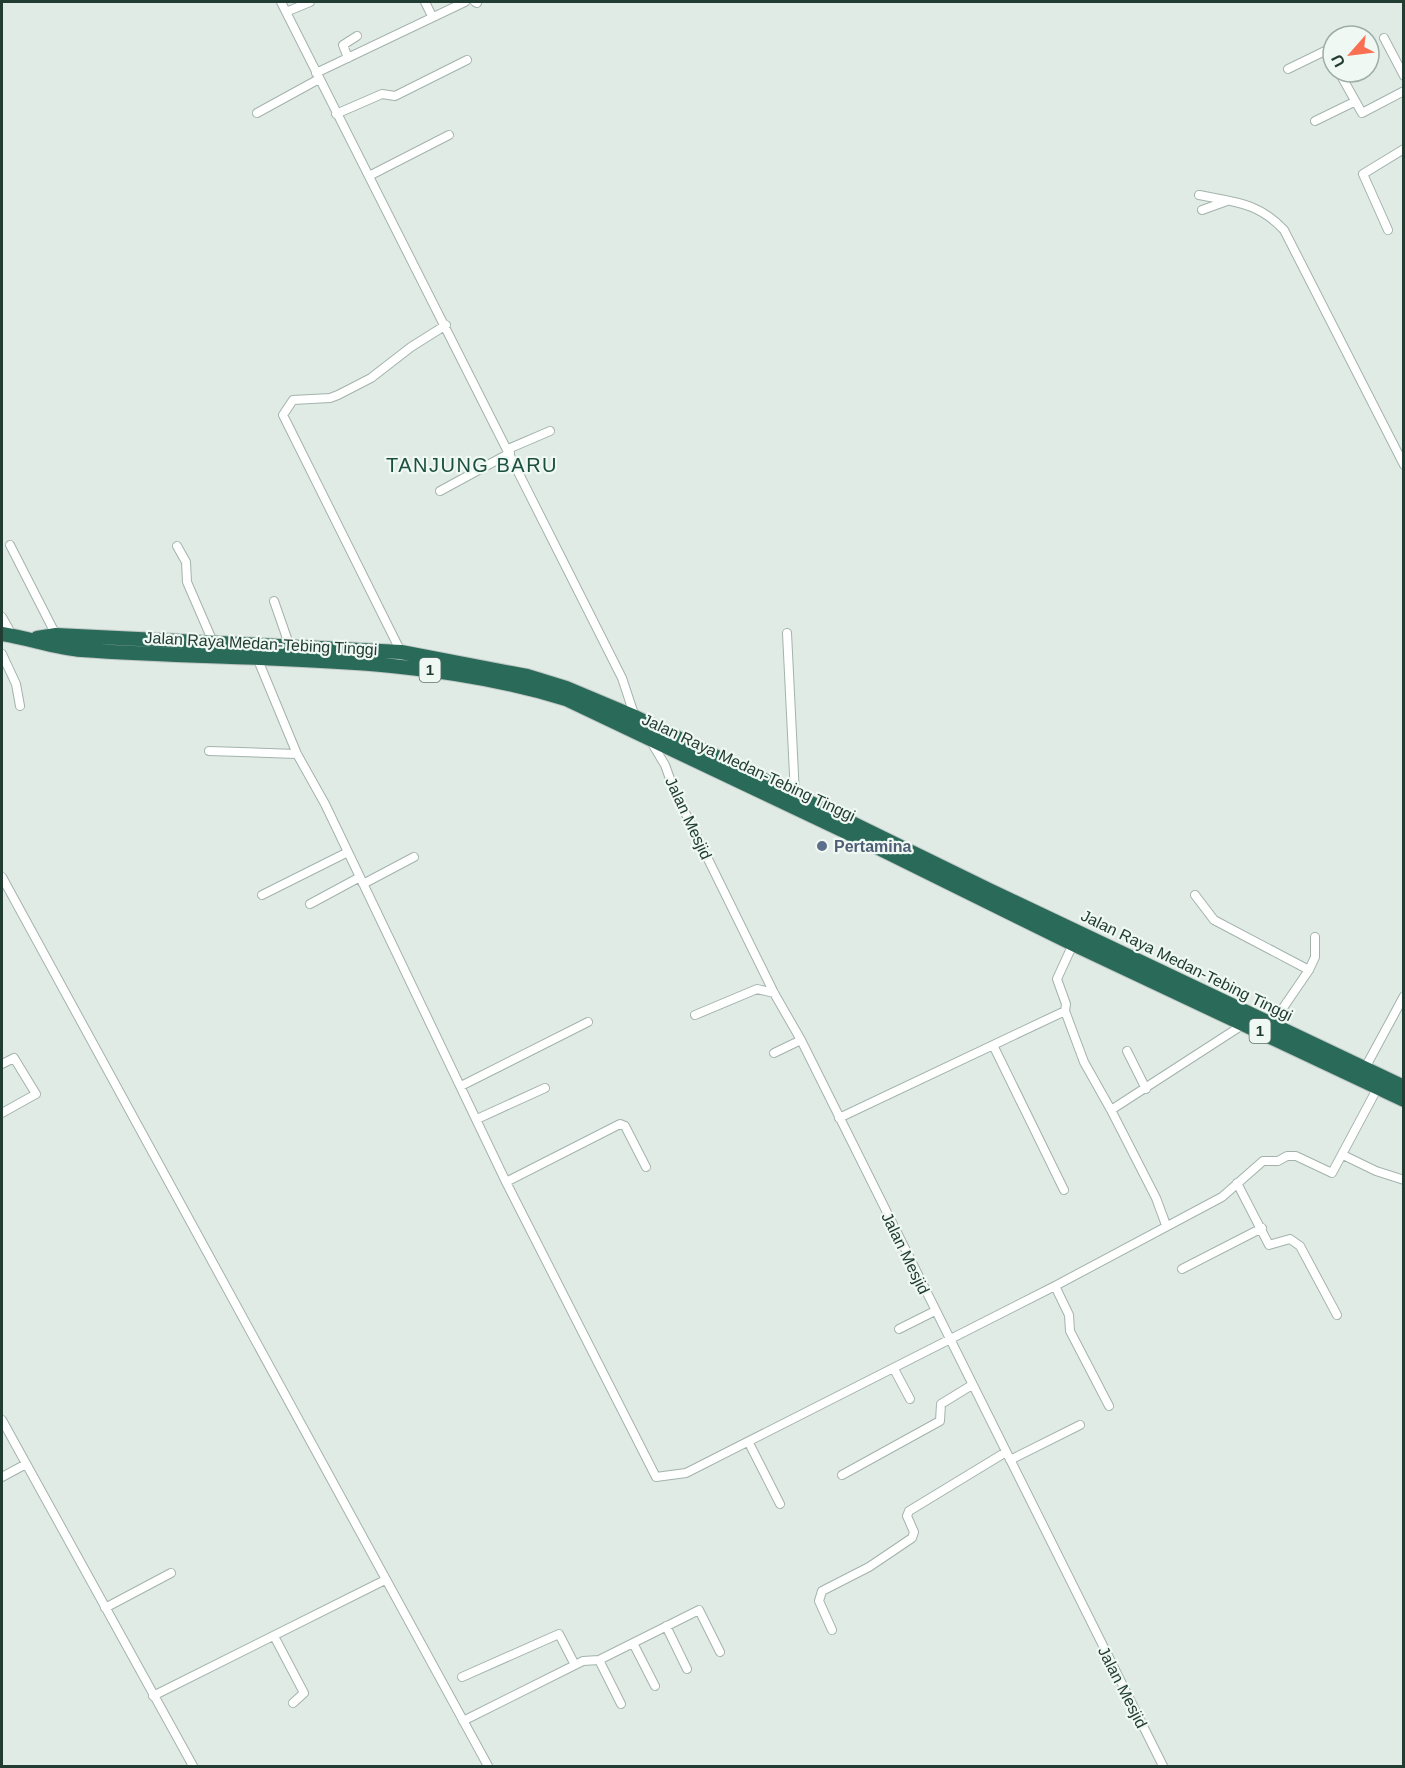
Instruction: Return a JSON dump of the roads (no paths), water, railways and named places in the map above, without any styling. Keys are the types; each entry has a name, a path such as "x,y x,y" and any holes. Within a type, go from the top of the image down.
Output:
{"highway":[{"name":"Jalan Raya Medan-Tebing Tinggi","path":"7,635 80,650 393,666 483,678 566,699 844,831 1073,945 1404,1100"},
{"name":"Jalan Raya Medan-Tebing Tinggi","path":"32,639 57,635 401,652 527,676 635,717 1404,1087"},
{"path":"1117,964 1122,951"}],"street":[{"path":"280,2 446,325 622,678 635,717"},
{"path":"286,12 310,2"},
{"path":"425,2 432,16"},
{"path":"257,112 348,58 465,2"},
{"path":"348,58 343,45 357,36"},
{"path":"1384,38 1404,76"},
{"path":"1288,69 1321,53"},
{"path":"336,114 382,94 395,96 467,60"},
{"path":"1345,84 1362,112 1404,91"},
{"path":"1315,121 1354,102"},
{"path":"369,176 448,135"},
{"path":"1388,230 1362,174 1404,149"},
{"path":"1199,195 1258,208 1271,216 1284,230 1404,465"},
{"path":"1202,210 1228,200"},
{"path":"401,652 283,415 293,400 330,398 371,378 411,347 446,325"},
{"path":"440,491 509,451 550,431"},
{"path":"10,545 57,635"},
{"path":"177,546 186,562 187,582 213,642"},
{"path":"274,601 290,647"},
{"path":"2,617 7,635"},
{"path":"787,633 795,795"},
{"path":"2,654 16,684 20,706"},
{"path":"258,660 297,754 362,880 506,1182 656,1477 686,1473 1055,1287 1221,1197 1266,1159 1278,1161 1287,1156 1296,1156 1332,1173 1378,1087"},
{"name":"Jalan Mesjid","path":"649,739 665,765 674,790 774,993 801,1040 1163,1767"},
{"path":"210,752 297,754"},
{"path":"262,895 348,852"},
{"path":"310,904 414,857"},
{"path":"2,877 488,1767"},
{"path":"1196,895 1214,920 1309,970"},
{"path":"1272,1024 1309,970 1315,957 1315,937"},
{"path":"1073,945 1057,979 1066,1004 1065,1011 1084,1062 1156,1198 1166,1226"},
{"path":"694,1015 757,989 774,993"},
{"path":"1365,1068 1404,996"},
{"path":"839,1118 1065,1011"},
{"path":"461,1086 588,1022"},
{"path":"1111,1110 1245,1024"},
{"path":"774,1053 801,1040"},
{"path":"993,1045 1065,1190"},
{"path":"1127,1052 1146,1089"},
{"path":"2,1064 14,1058 36,1094 2,1113"},
{"path":"477,1119 545,1088"},
{"path":"506,1182 620,1124 625,1126 646,1167"},
{"path":"1343,1155 1376,1172 1404,1180"},
{"path":"1237,1183 1270,1246 1290,1239 1296,1241 1337,1315"},
{"path":"1182,1269 1262,1228"},
{"path":"1055,1287 1069,1315 1070,1331 1109,1406"},
{"path":"899,1329 935,1311"},
{"path":"894,1369 910,1399"},
{"path":"842,1475 940,1421 941,1404 972,1385"},
{"path":"2,1420 194,1767"},
{"path":"1010,1460 1080,1425"},
{"path":"748,1443 780,1504"},
{"path":"832,1630 819,1601 822,1591 869,1568 912,1538 915,1532 907,1516 909,1511 1006,1452"},
{"path":"2,1477 26,1464"},
{"path":"105,1608 171,1574"},
{"path":"153,1696 386,1580"},
{"path":"463,1721 583,1661 599,1660 699,1610 720,1652"},
{"path":"666,1626 687,1669"},
{"path":"462,1677 559,1634 575,1665"},
{"path":"274,1636 303,1691 303,1695 293,1702"},
{"path":"633,1642 655,1686"},
{"path":"599,1660 621,1704"}],"place":[{"name":"Pertamina","path":"822,846"}],"district":[{"name":"TANJUNG BARU","path":"472,465"}]}
